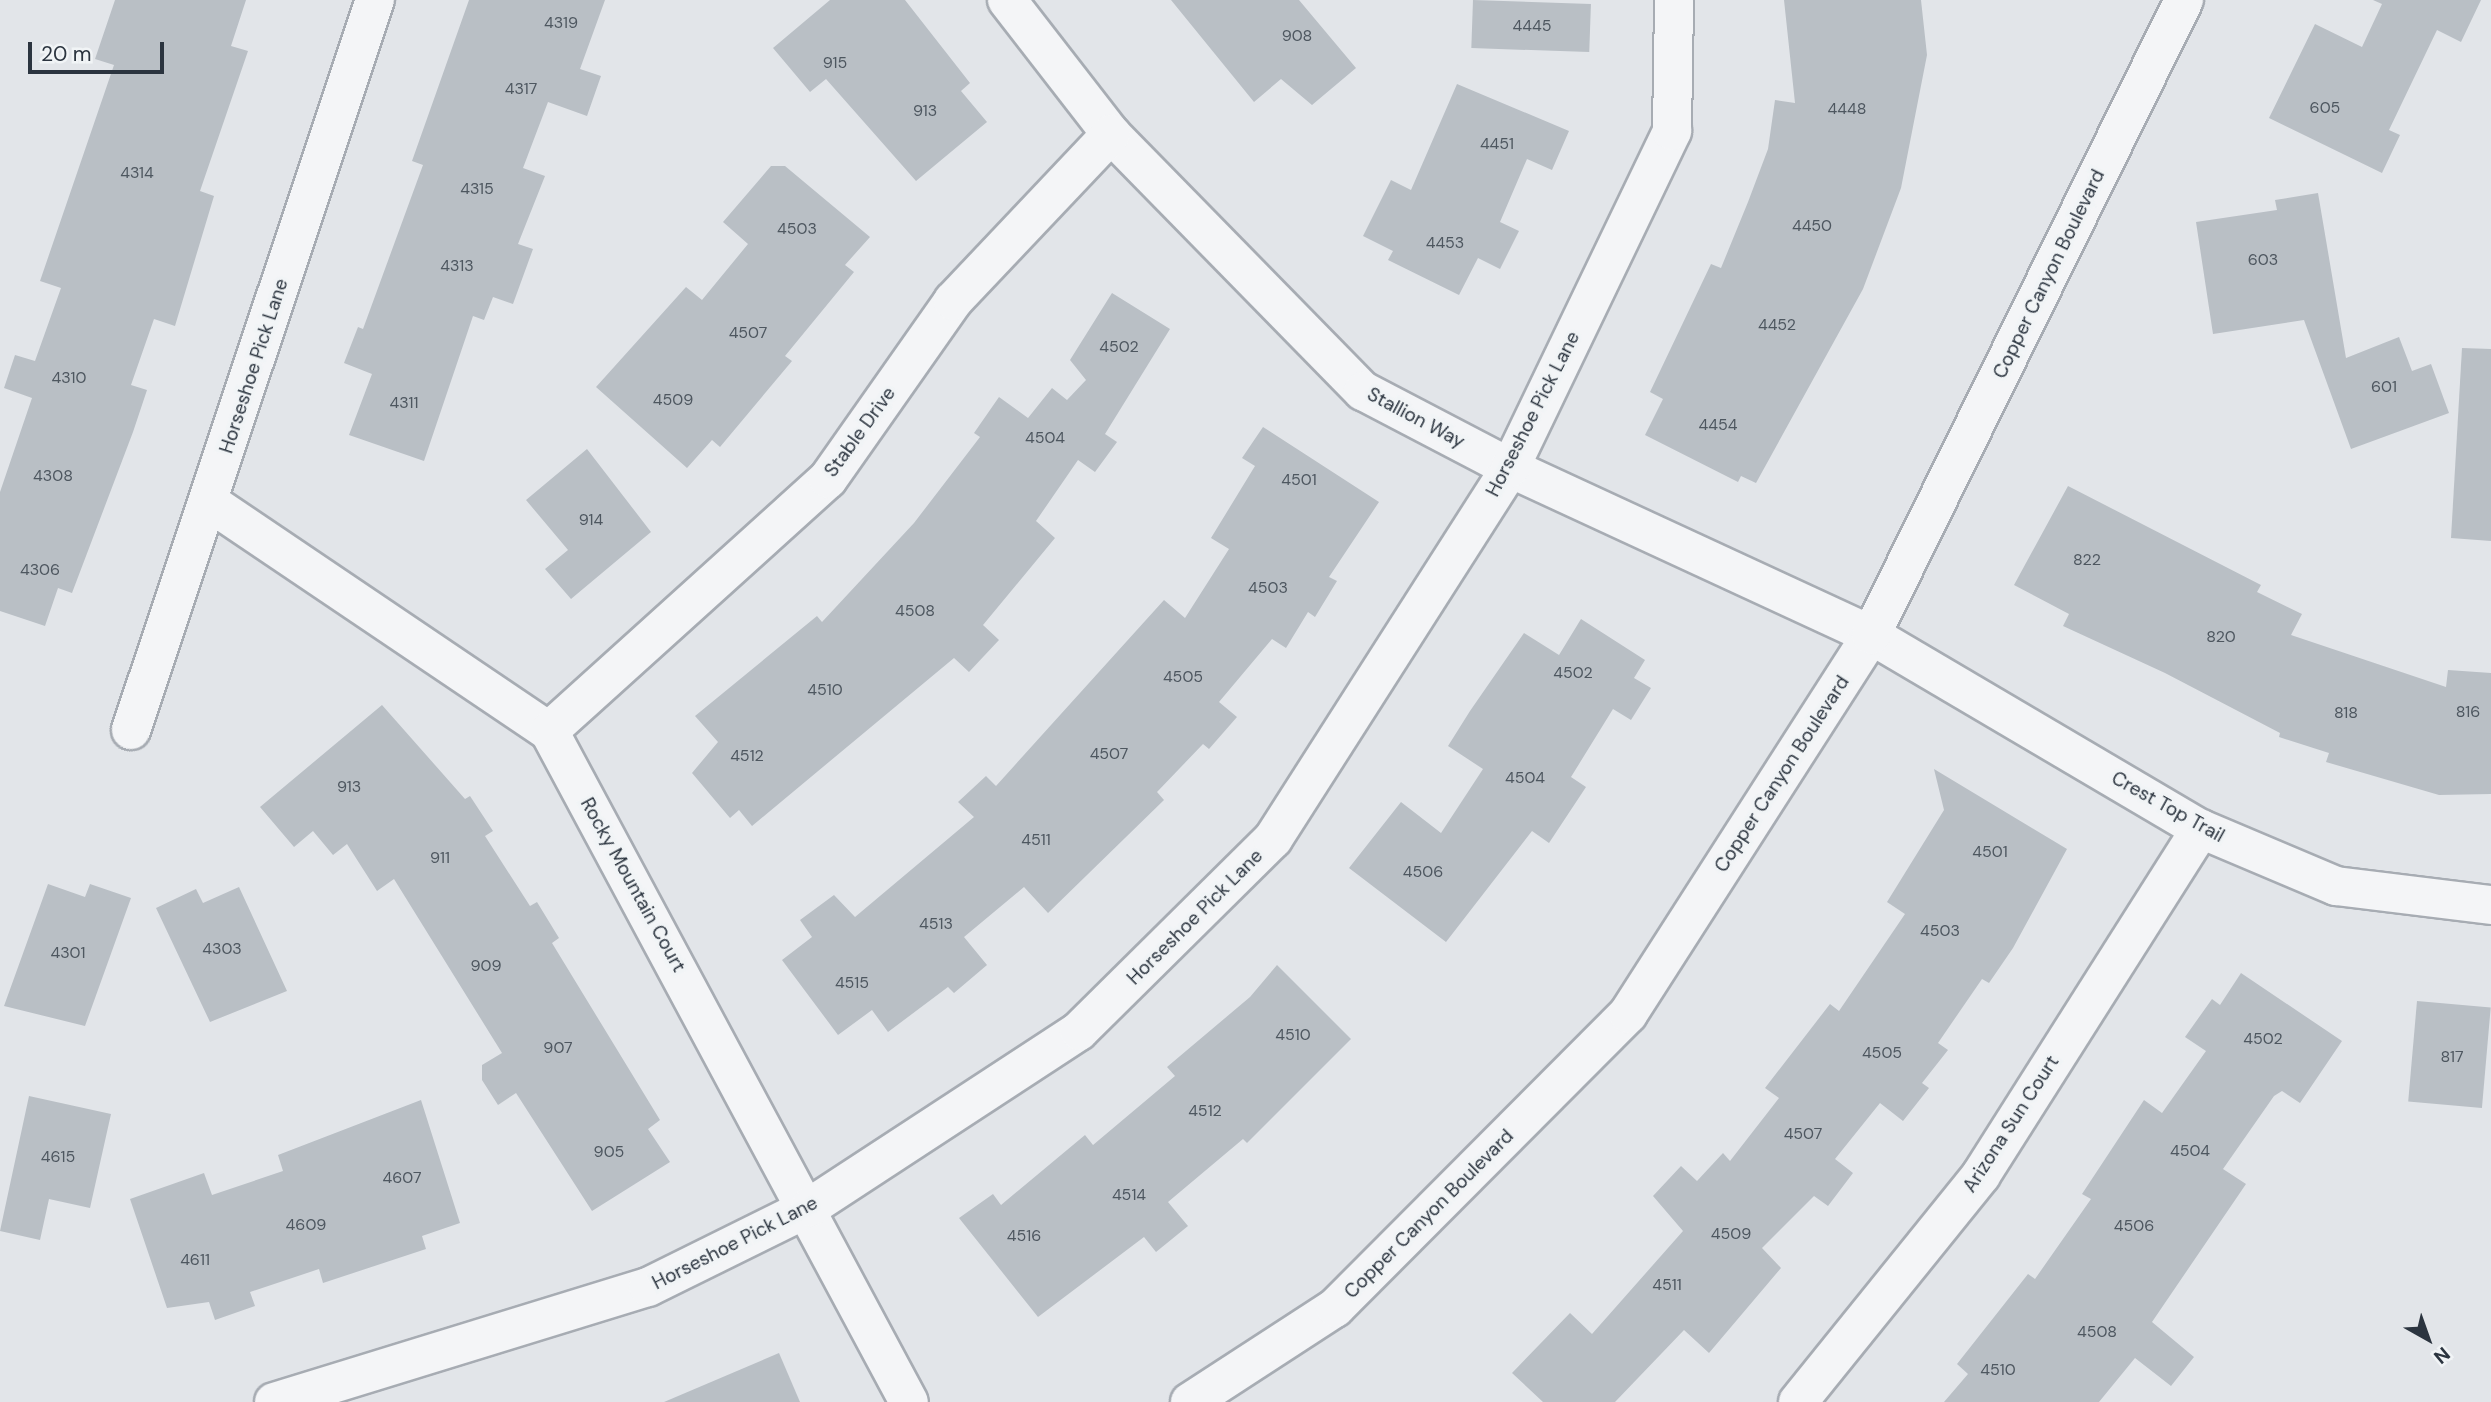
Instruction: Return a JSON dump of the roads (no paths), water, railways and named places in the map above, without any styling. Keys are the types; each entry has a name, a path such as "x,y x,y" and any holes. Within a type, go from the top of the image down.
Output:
{"street":[{"name":"Horseshoe Pick Lane","path":"131,730 375,0"},
{"name":"Stallion Way","path":"1007,0 1111,134 1363,391 1510,468 1871,635"},
{"name":"Horseshoe Pick Lane","path":"274,1402 648,1287 810,1207 1079,1031 1273,839 1510,468 1672,131 1674,0"},
{"name":"Copper Canyon Boulevard","path":"1190,1402 1335,1308 1628,1014 1871,635 2184,0"},
{"name":"Stable Drive","path":"549,731 828,479 953,301 1111,134"},
{"name":"Rocky Mountain Court","path":"209,502 549,731 810,1207 909,1402"},
{"name":"Crest Top Trail","path":"1871,635 2201,828 2336,886 2491,905"},
{"name":"Arizona Sun Court","path":"1798,1402 1981,1175 2201,828"}]}
